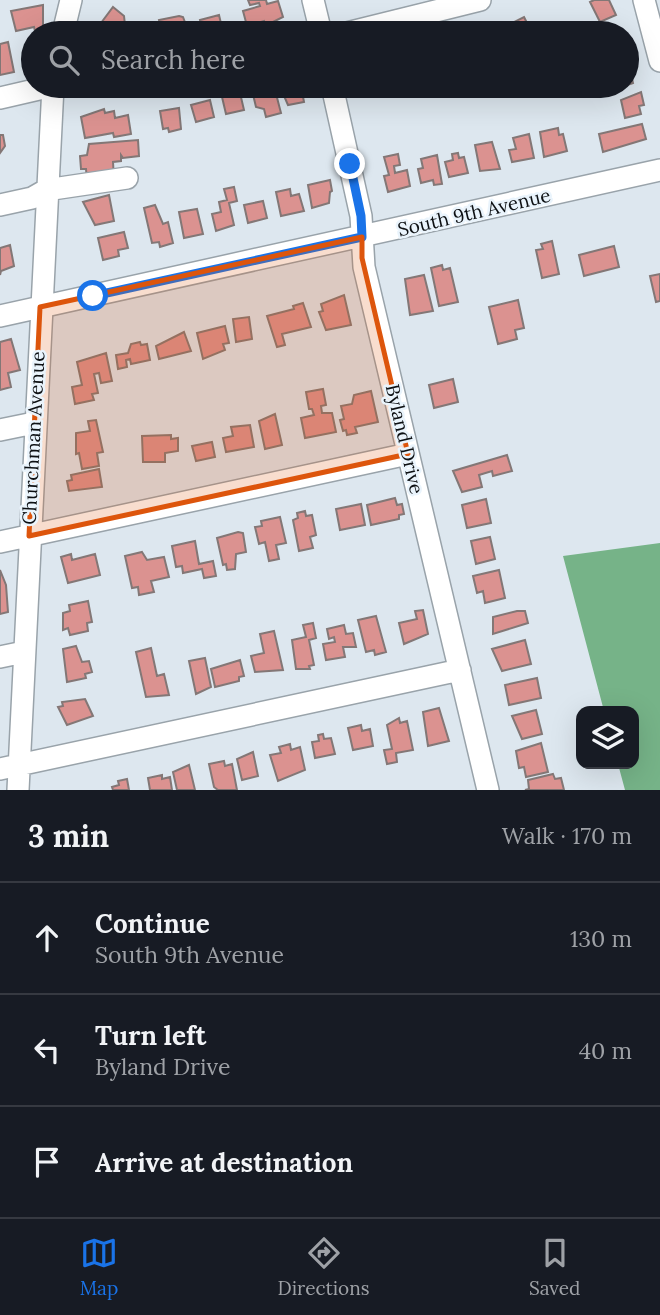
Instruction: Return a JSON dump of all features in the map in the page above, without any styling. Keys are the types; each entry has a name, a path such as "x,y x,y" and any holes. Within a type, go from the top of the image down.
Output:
{"street":[{"path":"66,21 71,0"},
{"path":"313,0 318,21"},
{"path":"395,21 480,0"},
{"path":"644,0 660,61"},
{"path":"0,98 21,93"},
{"name":"Churchman Avenue","path":"18,790 10,767 24,652 51,98"},
{"name":"Byland Drive","path":"335,98 361,216 362,258 488,790"},
{"name":"South 9th Avenue","path":"0,316 660,170"},
{"path":"0,205 32,198 46,190 127,178"},
{"path":"0,430 34,423"},
{"path":"0,542 408,454"},
{"path":"0,657 24,652"},
{"path":"10,767 460,670"}],"highlighted area":[{"path":"362,237 362,258 408,454 29,536 40,307"}],"green space":[{"path":"660,543 660,790 625,790 619,769 639,769 639,706 603,706 563,556"}],"building":[{"path":"248,0 266,0 267,4 278,1 283,17 275,21 246,21 243,11 260,6 259,3 250,5"},
{"path":"609,0 616,15 600,21 590,2"},
{"path":"43,5 43,21 21,21 21,30 16,31 11,11"},
{"path":"113,7 124,16 125,21 102,21"},
{"path":"219,15 220,21 200,21"},
{"path":"179,16 184,21 159,21"},
{"path":"8,42 14,72 0,75 0,44"},
{"path":"641,92 644,105 639,106 641,114 625,118 621,100 639,98"},
{"path":"222,98 241,98 244,110 226,114"},
{"path":"254,98 277,98 281,113 266,117 264,109 256,107"},
{"path":"285,98 303,98 304,102 288,105"},
{"path":"210,100 214,117 196,122 191,105"},
{"path":"179,108 181,129 169,132 168,128 163,129 160,111"},
{"path":"104,109 105,113 114,111 115,118 128,115 131,134 114,137 113,133 85,138 81,117"},
{"path":"642,124 646,139 603,152 599,134"},
{"path":"558,128 559,135 563,134 567,151 544,157 540,132"},
{"path":"529,134 534,158 512,162 509,150 516,149 513,138"},
{"path":"0,135 3,135 5,146 0,153"},
{"path":"138,140 139,156 123,158 121,155 121,161 113,162 114,179 87,181 86,169 81,169 80,156 87,155 89,144"},
{"path":"492,142 500,169 480,171 475,145"},
{"path":"458,153 459,158 464,157 468,173 449,177 445,162 453,160 452,154"},
{"path":"398,154 400,165 394,166 395,173 407,170 410,186 388,192 384,176 389,175 384,157"},
{"path":"437,155 442,184 434,185 433,180 421,183 418,169 423,168 421,159"},
{"path":"330,180 332,191 329,203 312,208 308,185"},
{"path":"234,187 237,201 229,203 234,225 216,231 212,214 221,212 219,202 227,200 224,189"},
{"path":"290,189 291,196 299,194 304,211 281,216 276,192"},
{"path":"109,195 114,221 95,225 83,202"},
{"path":"263,201 267,218 248,223 244,205"},
{"path":"155,205 163,224 168,222 173,243 160,247 159,242 152,243 144,208"},
{"path":"197,209 203,234 184,238 179,212"},
{"path":"124,232 128,248 118,250 119,256 103,260 98,238"},
{"path":"552,241 559,274 542,278 536,250 543,249 541,244"},
{"path":"10,245 14,266 1,271 0,275 0,248"},
{"path":"614,246 619,267 584,276 579,255"},
{"path":"442,265 443,270 450,268 458,302 439,306 431,268"},
{"path":"660,274 660,301 656,302 650,276"},
{"path":"424,275 433,311 410,315 405,279"},
{"path":"344,295 351,325 326,330 319,312 323,311 321,304"},
{"path":"518,300 524,328 515,330 517,339 498,344 489,307"},
{"path":"303,303 311,327 282,334 285,345 277,347 267,316 294,309 293,306"},
{"path":"249,317 252,339 236,342 233,319"},
{"path":"225,326 229,343 223,344 225,350 203,359 197,333"},
{"path":"184,332 191,351 159,359 156,346"},
{"path":"11,339 20,370 8,373 11,387 0,390 0,342"},
{"path":"140,342 141,345 147,344 150,360 131,364 130,359 126,360 127,367 118,369 116,355 128,353 131,344"},
{"path":"106,353 112,381 101,383 99,373 94,374 98,393 92,394 94,400 75,404 72,387 82,385 77,362"},
{"path":"453,379 458,402 434,408 429,385"},
{"path":"323,389 326,405 321,406 322,413 332,413 336,432 305,438 301,418 314,415 312,409 309,409 306,392"},
{"path":"371,391 378,422 355,427 357,433 347,435 340,420 344,419 341,406 352,404 354,395"},
{"path":"275,414 282,445 265,449 259,421"},
{"path":"96,420 103,452 97,453 99,466 82,469 79,453 76,454 76,433 90,431 88,421"},
{"path":"250,425 254,447 226,452 223,438 233,436 231,427"},
{"path":"171,435 171,439 178,438 178,451 165,453 165,462 143,462 142,436"},
{"path":"212,442 215,457 196,461 192,446"},
{"path":"507,455 512,471 493,476 492,471 479,475 482,487 462,492 453,471"},
{"path":"99,469 102,487 69,491 67,481 72,480 71,475"},
{"path":"395,498 397,505 402,504 404,514 399,515 399,519 371,525 367,505"},
{"path":"486,499 491,523 467,528 462,505"},
{"path":"361,504 365,525 340,530 336,509"},
{"path":"305,511 306,516 312,515 316,535 310,537 313,548 299,551 293,520 298,518 297,513"},
{"path":"280,517 286,543 276,545 279,559 269,561 265,542 259,544 255,527 262,526 261,521"},
{"path":"243,533 246,552 236,554 235,569 227,570 226,564 223,565 217,538"},
{"path":"490,537 495,559 476,564 471,541"},
{"path":"195,541 199,564 213,561 216,576 204,578 202,569 183,573 182,566 176,567 172,546"},
{"path":"142,552 147,560 164,557 169,577 151,581 154,592 139,595 138,587 132,588 125,556"},
{"path":"71,554 72,560 95,554 100,575 68,583 61,557"},
{"path":"0,570 6,585 8,612 0,614"},
{"path":"499,570 505,598 485,603 483,591 477,593 473,576"},
{"path":"88,601 92,622 87,623 88,631 70,635 68,628 63,630 63,613 70,611 69,605"},
{"path":"423,610 428,634 404,644 399,623 417,619 415,611"},
{"path":"525,611 528,623 493,634 493,617"},
{"path":"376,616 386,652 375,655 374,650 366,652 358,620"},
{"path":"313,623 316,638 309,640 314,665 309,666 310,669 296,669 292,640 306,637 303,625"},
{"path":"344,625 346,634 353,633 356,647 343,647 345,657 326,660 323,644 335,642 334,637 329,639 327,629"},
{"path":"274,631 283,670 255,672 251,656 264,653 260,634"},
{"path":"525,640 531,664 502,671 492,649"},
{"path":"76,646 82,662 89,661 92,672 85,674 86,678 67,682 63,649"},
{"path":"151,648 157,676 164,674 169,695 146,697 136,652"},
{"path":"205,658 211,687 196,694 189,661"},
{"path":"240,660 244,676 239,677 239,681 215,687 211,669"},
{"path":"537,678 541,698 509,705 505,685"},
{"path":"85,699 93,716 67,725 58,707 63,706 62,702"},
{"path":"439,708 449,741 428,746 423,712"},
{"path":"536,710 542,734 522,739 512,716"},
{"path":"399,718 400,723 407,721 413,750 396,753 397,762 387,764 384,750 392,749 387,725"},
{"path":"361,725 362,731 370,729 373,746 353,750 348,728"},
{"path":"323,734 324,739 331,738 335,754 315,758 312,742 319,741 318,735"},
{"path":"541,743 548,772 526,777 524,767 519,768 516,751"},
{"path":"290,744 291,750 300,747 305,770 278,781 270,755 281,753 279,747"},
{"path":"253,752 258,776 242,780 237,759"},
{"path":"224,761 225,766 232,764 237,790 218,790 214,787 209,764"},
{"path":"189,765 195,790 177,790 173,772"},
{"path":"553,774 555,779 561,778 564,790 525,790 529,789 528,780"},
{"path":"162,775 162,779 170,777 172,790 150,790 148,778"},
{"path":"127,779 129,790 113,790 112,787 119,785 118,781"}],"route":[{"path":"93,296 362,237 361,216 350,164"}]}
